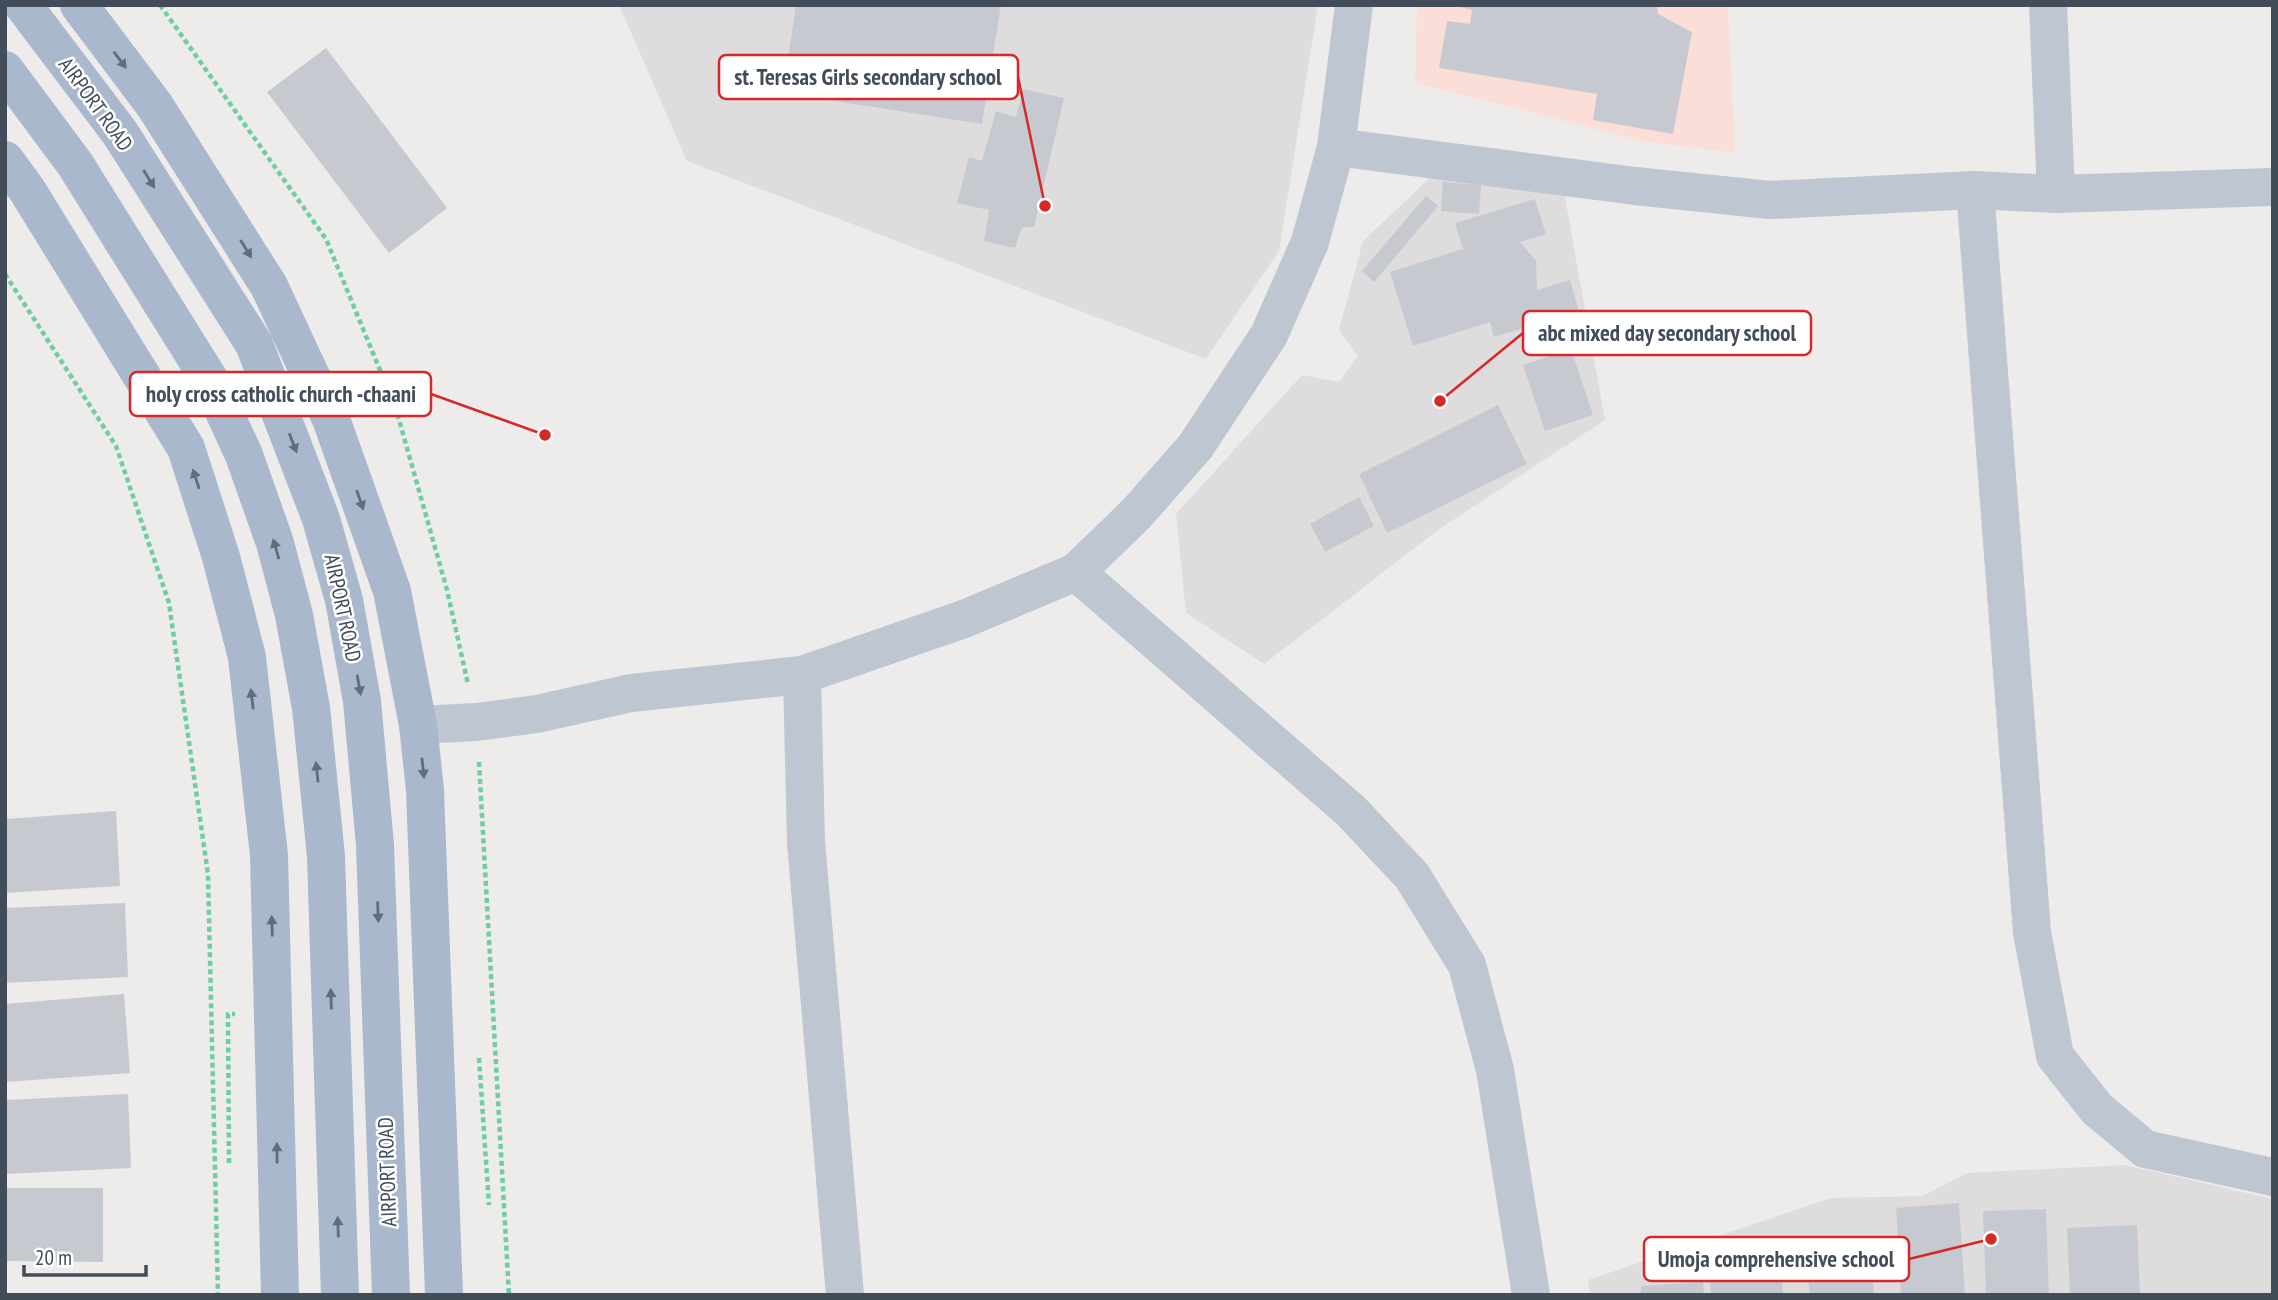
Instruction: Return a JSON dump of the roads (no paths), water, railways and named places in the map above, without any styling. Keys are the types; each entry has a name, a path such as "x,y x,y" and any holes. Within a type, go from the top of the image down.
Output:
{"main road":[{"name":"AIRPORT ROAD","path":"23,5 120,133 254,344 325,530 344,600 362,701 375,845 391,1295"},
{"path":"79,5 155,106 269,286 331,419 392,591 418,725 425,790 444,1295"},
{"path":"5,70 75,164 209,379 244,455 275,543 294,615 311,708 326,856 340,1295"},
{"path":"5,160 27,190 186,447 221,557 247,657 269,855 280,1295"}],"street":[{"path":"418,725 525,716 631,693 802,675 964,619 1076,572 1136,514 1195,447 1269,335 1310,243 1336,147 1353,5"},
{"path":"2048,5 2056,194"},
{"path":"1336,147 1635,186 1770,200 1975,190 2056,194 2273,187"},
{"path":"1975,190 2032,932 2055,1056 2097,1109 2145,1149 2273,1177"},
{"path":"1076,572 1351,811 1412,876 1467,965 1495,1070 1531,1295"},
{"path":"802,675 806,842 845,1295"}],"place":[{"name":"st. Teresas Girls secondary school","path":"1045,206"},
{"name":"abc mixed day secondary school","path":"1440,401"},
{"name":"holy cross catholic church -chaani","path":"545,435"},
{"name":"Umoja comprehensive school","path":"1991,1239"}]}
